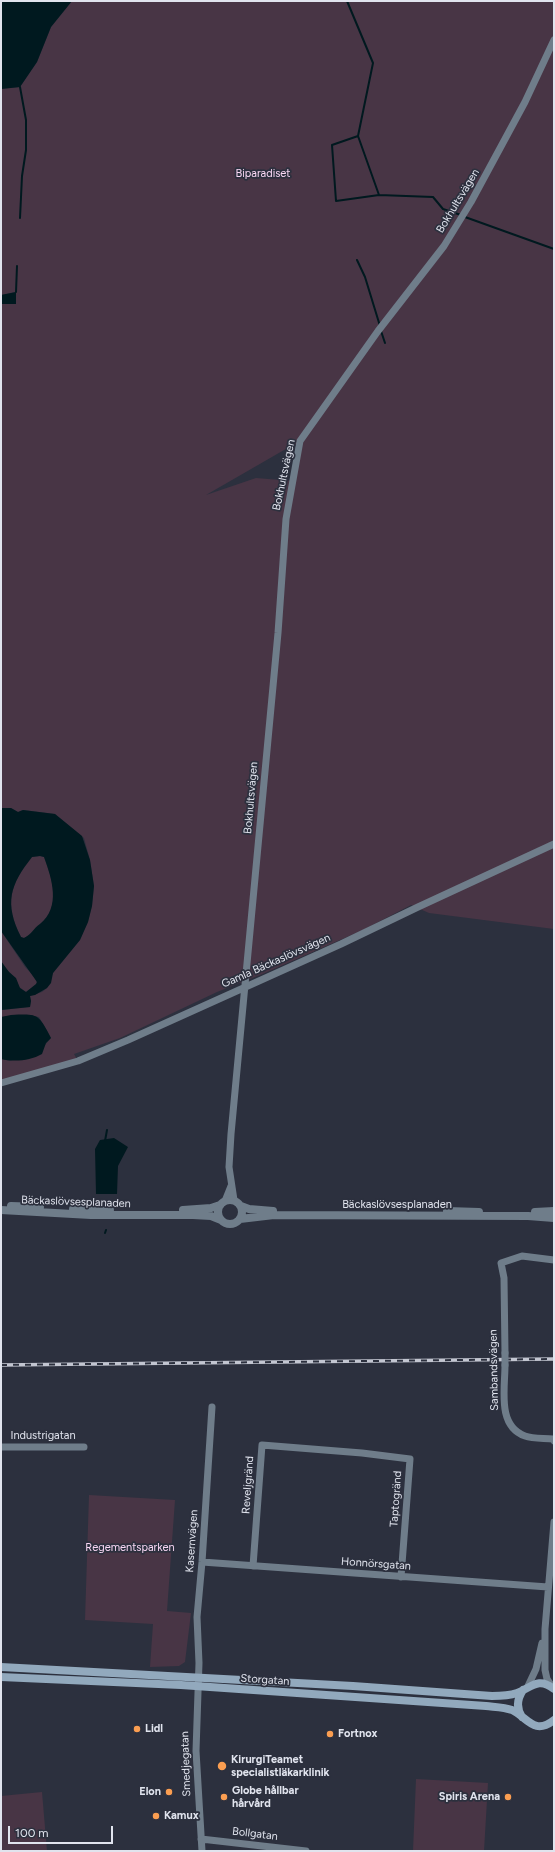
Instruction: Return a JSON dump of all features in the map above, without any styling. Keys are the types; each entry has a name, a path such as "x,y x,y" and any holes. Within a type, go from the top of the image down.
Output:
{"main road":[{"name":"Storgatan","path":"1,1667 199,1677 492,1696 504,1696 540,1683 553,1688"},
{"name":"Storgatan","path":"1,1677 198,1686 486,1706 513,1711 532,1725 540,1726 548,1724 554,1720"},
{"path":"524,1720 519,1713 518,1705 519,1698 525,1688"}],"street":[{"name":"Bokhultsvägen","path":"234,1200 231,1183 229,1151 278,633 286,520 300,441 378,331 444,246 463,215 525,102 554,40"},
{"name":"Gamla Bäckaslövsvägen","path":"1,1083 78,1061 128,1040 341,944 554,844"},
{"path":"221,1220 218,1212 231,1183"},
{"name":"Bäckaslövsesplanaden","path":"1,1205 75,1209 204,1209 234,1200 241,1206 249,1209 270,1211 554,1211"},
{"path":"240,1219 243,1213 241,1206"},
{"name":"Bäckaslövsesplanaden","path":"1,1210 91,1215 211,1216 226,1224 232,1224 240,1219 274,1215 528,1216 554,1218"},
{"name":"Sambandsvägen","path":"554,1260 522,1256 501,1263 504,1278 505,1410 509,1425 518,1433 526,1437 553,1439 554,1441"},
{"name":"Kasernvägen","path":"199,1677 197,1617 212,1407"},
{"name":"Reveljgränd","path":"254,1566 262,1445 354,1452 373,1456"},
{"name":"Industrigatan","path":"1,1447 84,1447"},
{"name":"Taptogränd","path":"373,1456 410,1460 401,1577"},
{"path":"553,1688 547,1679 545,1670 545,1629 554,1522"},
{"name":"Honnörsgatan","path":"202,1562 548,1587"},
{"path":"525,1688 536,1669 545,1629"},
{"name":"Smedjegatan","path":"199,1677 196,1751 202,1851"},
{"name":"Bollgatan","path":"201,1839 306,1851"}],"green space":[{"name":"Biparadiset","path":"72,1 554,1 554,929 429,913 411,905 363,930 217,992 120,1038 74,1054 78,1061 1,1083 1,1059 10,1061 45,1045 51,1038 39,1017 27,1015 1,1017 1,1010 30,1007 30,996 42,992 47,988 53,973 80,940 88,922 92,906 94,886 90,860 84,838 55,814 23,810 18,812 11,808 1,808 1,304 16,304 15,292 1,295 1,89 20,87 37,62 51,27","holes":["300,443 293,481 256,478 206,495 291,446"]},
{"path":"32,857 44,857 50,874 53,901 47,917 24,938 21,937 12,914 12,895 14,886"},
{"path":"1,931 25,967 35,977 37,984 26,992 18,986 17,982 1,960"},
{"name":"Regementsparken","path":"89,1495 175,1500 167,1611 191,1613 185,1662 179,1666 150,1667 153,1624 85,1620"},
{"path":"416,1779 488,1783 484,1851 413,1851"},
{"path":"42,1792 47,1851 1,1851 1,1796"}],"water":[{"path":"1,1 72,1 51,27 37,62 20,87 1,89"},
{"path":"16,292 16,304 1,304 1,295"},
{"path":"1,808 11,808 18,812 23,810 55,814 82,836 90,860 94,886 92,906 88,922 80,940 53,973 51,983 47,988 35,995 30,996 30,1007 1,1010 1,961 9,972 16,978 20,988 26,992 37,982 1,931","holes":["32,857 44,857 52,883 53,901 47,917 24,938 21,937 12,914 11,904 14,886"]},
{"path":"11,1015 32,1015 40,1019 51,1038 46,1043 42,1054 22,1060 1,1059 1,1017"},
{"path":"114,1138 128,1147 118,1166 117,1194 96,1194 95,1149 100,1140"}],"waterway":[{"path":"347,1 373,63 358,136 379,195 433,197 443,209 461,215"},
{"path":"20,87 26,120 26,150 22,176 20,218"},
{"path":"358,136 332,145 336,201 379,195"},
{"path":"465,217 554,249"},
{"path":"357,260 365,277 380,326"},
{"path":"16,292 17,266"},
{"path":"381,331 385,343"},
{"path":"105,1141 107,1130"}],"railway":[{"path":"1,1365 554,1359"}],"place":[{"name":"Lidl","path":"137,1729"},
{"name":"Fortnox","path":"330,1734"},
{"name":"KirurgiTeamet specialistläkarklinik","path":"222,1766"},
{"name":"Elon","path":"169,1792"},
{"name":"Globe hållbar hårvård","path":"224,1797"},
{"name":"Spiris Arena","path":"508,1797"},
{"name":"Kamux","path":"156,1816"}]}
